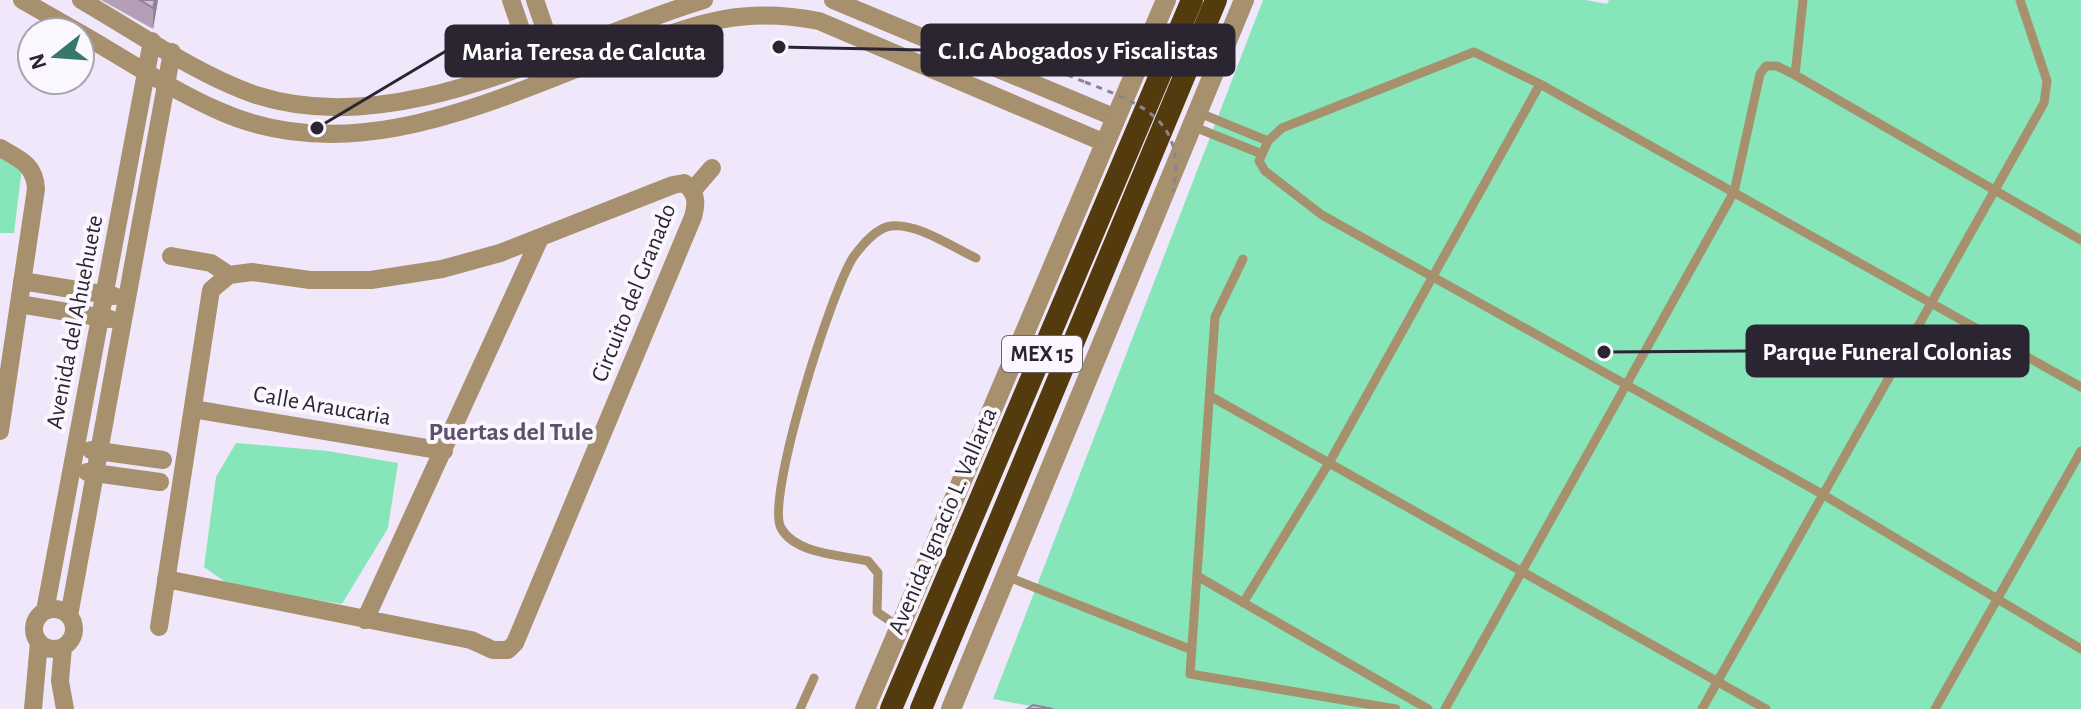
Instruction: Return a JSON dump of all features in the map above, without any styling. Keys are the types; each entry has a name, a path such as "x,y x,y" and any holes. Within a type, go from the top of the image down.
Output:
{"highway":[{"name":"Avenida Ignacio L. Vallarta","path":"888,709 902,684 1192,0"},
{"name":"MEX 15","path":"921,709 1216,0"}],"street":[{"path":"22,0 50,16"},
{"path":"81,0 227,83 288,103 344,108 398,105 444,94 704,0"},
{"path":"511,0 539,83"},
{"path":"535,0 560,75"},
{"path":"833,0 1116,118"},
{"path":"865,709 1166,0"},
{"path":"951,709 1244,0"},
{"path":"96,42 218,111 248,121 334,133 389,130 435,122 698,23 788,8 1105,143"},
{"name":"Avenida del Ahuehuete","path":"45,611 152,41"},
{"name":"Avenida del Ahuehuete","path":"69,616 172,52"},
{"path":"0,148 25,161 35,174 19,304 6,350 0,431"},
{"path":"693,190 712,168"},
{"name":"Circuito del Granado","path":"166,579 471,640 493,650 508,650 515,643 697,204 693,190 684,183 673,185 540,238 442,269 371,280 310,280 252,272 229,275"},
{"path":"365,620 540,238"},
{"path":"159,627 166,579 168,483 172,461 193,409 211,290 229,275 211,263 171,256"},
{"path":"22,281 128,298"},
{"path":"67,312 71,289"},
{"path":"19,304 124,321"},
{"name":"Calle Araucaria","path":"193,409 444,451"},
{"path":"76,448 172,461"},
{"path":"72,470 168,483"},
{"path":"33,709 39,642 34,629 45,611 62,610 69,616 74,633 63,647 60,681 65,708"},
{"path":"39,642 54,649 63,647"}],"lane":[{"path":"1795,75 1803,0"},
{"path":"1702,709 2048,93 2020,0"},
{"path":"2081,387 1540,84 1474,52 1282,128 1268,141 1259,161 1265,171 1322,215 1822,494 2081,649"},
{"path":"1445,709 1733,193 1760,74 1766,66 1777,66 1795,75 2081,240"},
{"path":"1243,603 1329,463 1540,84"},
{"path":"1194,119 1268,141"},
{"path":"1194,119 1262,154"},
{"path":"899,627 877,612 878,573 868,561 794,544 775,516 779,490 836,294 854,257 875,233 891,226 914,229 976,258"},
{"path":"1243,259 1215,317 1190,674 1396,709"},
{"path":"1210,396 1766,709"},
{"path":"1935,709 2081,451"},
{"path":"1006,576 1192,650"},
{"path":"1197,576 1428,709"},
{"path":"800,709 814,678"}],"path":[{"path":"1085,82 1141,105 1159,119 1172,139 1178,165 1173,192"}],"green space":[{"path":"1263,0 1586,0 1607,4 1609,0 2081,0 2081,709 1047,709 993,699"},
{"path":"0,158 22,168 14,233 0,233"},
{"path":"236,443 328,451 398,463 388,528 342,604 231,586 204,567 216,477"}],"building":[{"path":"140,0 155,0 153,8"},
{"path":"1033,705 1053,709 1027,709"}],"place":[{"name":"C.I.G Abogados y Fiscalistas","path":"779,47"},
{"name":"Maria Teresa de Calcuta","path":"317,128"},
{"name":"Parque Funeral Colonias","path":"1604,352"}],"district":[{"name":"Puertas del Tule","path":"511,432"}]}
